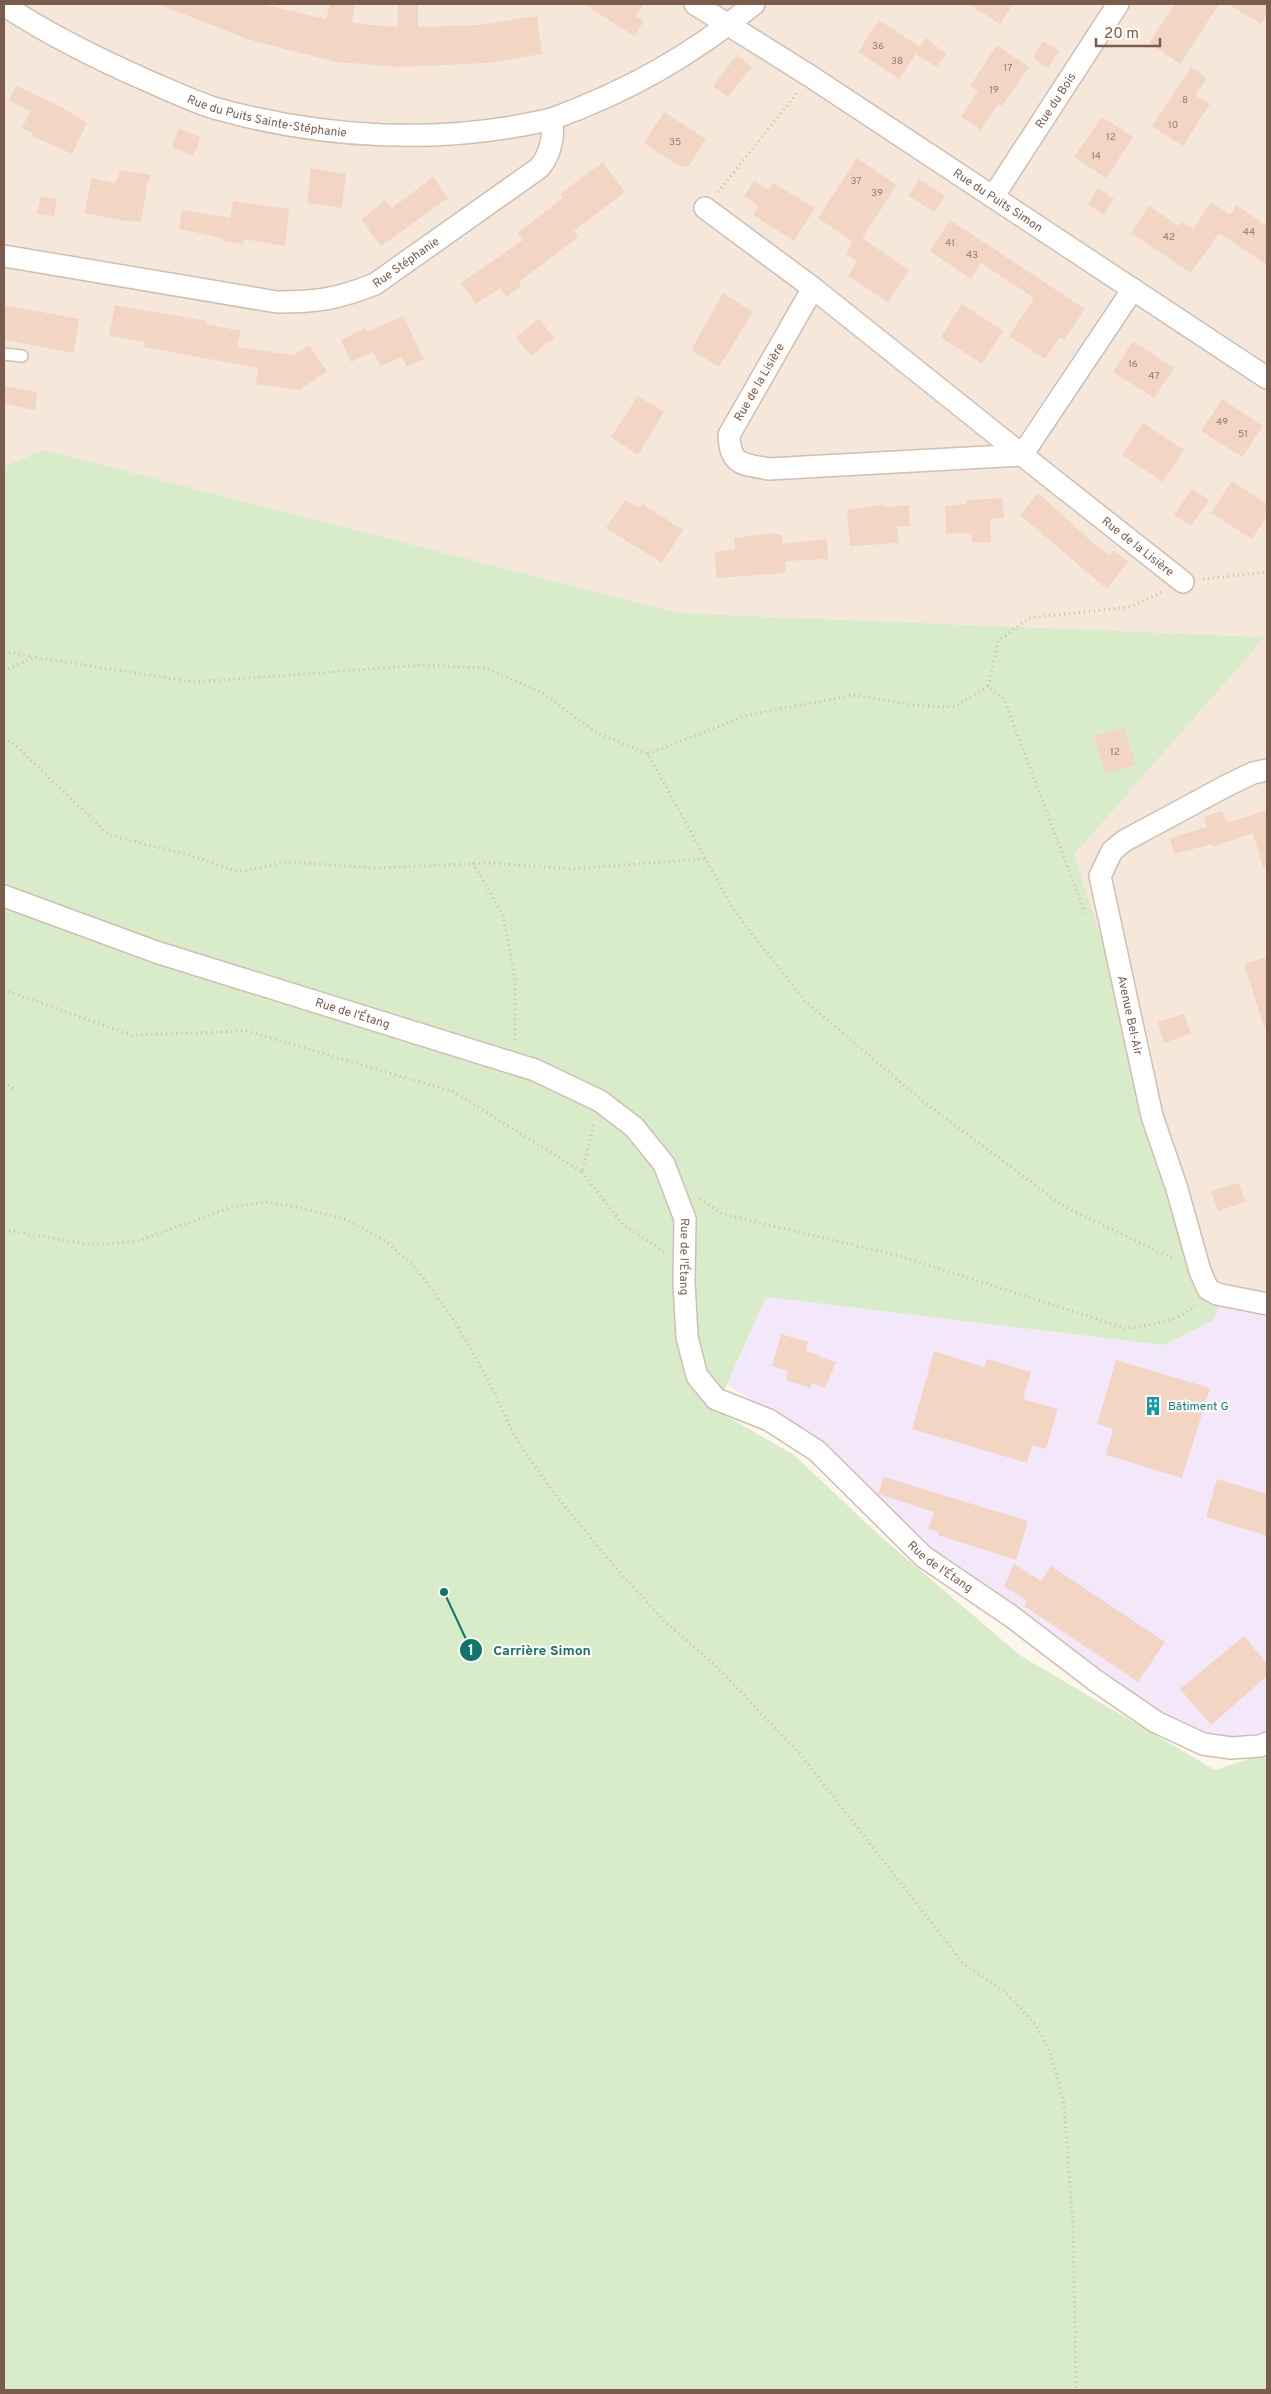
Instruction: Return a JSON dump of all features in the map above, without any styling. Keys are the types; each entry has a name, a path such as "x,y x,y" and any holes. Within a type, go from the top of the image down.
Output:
{"street":[{"name":"Rue du Puits Simon","path":"696,4 810,76 1267,378"},
{"path":"552,119 611,96 642,81 698,46 754,4"},
{"name":"Rue du Bois","path":"993,197 1118,4"},
{"name":"Rue du Puits Sainte-Stéphanie","path":"4,5 32,24 102,61 213,107 268,121 314,130 409,135 514,127 552,119"},
{"name":"Rue Stéphanie","path":"4,256 277,302 316,302 345,296 374,284 539,168 547,159 551,147 552,119"},
{"path":"705,208 814,288"},
{"name":"Rue de la Lisière","path":"1022,455 769,469 741,463 733,458 729,435 814,288 1183,582"},
{"path":"1022,455 1133,289"},
{"name":"Avenue Bel-Air","path":"1204,1280 1177,1189 1152,1116 1100,876 1112,850 1124,840 1253,772 1267,770"},
{"name":"Rue de l'Étang","path":"4,896 156,952 535,1070 600,1101 634,1126 664,1164 685,1219 684,1266 687,1337 697,1376 716,1398 769,1420 817,1451 924,1557 1011,1616 1096,1681 1156,1722 1203,1744 1231,1748 1260,1746 1267,1743"},
{"path":"1204,1280 1217,1294 1267,1304"}],"lane":[{"path":"4,354 22,356"}],"path":[{"path":"705,208 810,76"},
{"path":"648,754 748,715 854,695 914,705 954,707 988,686 998,641 1029,618 1130,607 1183,582 1267,572"},
{"path":"4,651 193,682 425,665 486,668 544,694 597,733 648,754 735,912 805,1001 925,1103 1063,1206 1204,1280 1188,1313 1142,1327 1125,1328 904,1257 723,1214 696,1196"},
{"path":"4,671 34,657"},
{"path":"988,686 1004,699 1087,919"},
{"path":"4,738 15,745 109,835 189,855 238,872 286,862 378,868 489,863 568,869 705,859"},
{"path":"473,864 504,915 515,979 514,1040 535,1070"},
{"path":"4,990 131,1035 247,1031 454,1092 582,1172 624,1225 684,1266"},
{"path":"4,1082 15,1090"},
{"path":"582,1172 600,1101"},
{"path":"4,1230 94,1245 138,1240 232,1207 268,1202 302,1208 347,1220 386,1241 417,1269 454,1320 486,1376 515,1437 550,1488 603,1553 665,1622 714,1664 800,1754 963,1963 1006,1993 1036,2025 1050,2052 1064,2103 1070,2157 1076,2390"}],"shaded area":[{"path":"4,4 1267,4 1267,1310 1221,1301 1074,855 1264,637 678,613 44,450 4,466"},
{"path":"766,1297 1164,1345 1221,1301 1267,1310 1267,1733 1253,1739 1219,1740 1156,1709 924,1543 869,1493 837,1454 728,1385"}],"green space":[{"path":"44,450 678,613 1265,637 1074,855 1221,1301 1213,1320 1164,1345 766,1297 716,1410 794,1455 880,1536 1021,1656 1215,1770 1267,1753 1267,2390 4,2390 4,466"}],"building":[{"path":"158,4 261,4 326,19 330,4 355,4 352,23 397,27 398,4 418,4 418,27 479,25 537,16 542,54 487,63 399,67 337,62 250,40"},
{"path":"584,4 644,4 636,16 644,21 634,36"},
{"path":"968,4 1013,4 1000,24"},
{"path":"1175,4 1219,4 1180,64 1149,43"},
{"path":"1228,4 1267,4 1267,14 1261,24"},
{"path":"879,20 920,47 926,38 946,54 936,67 916,54 899,79 858,52"},
{"path":"1043,41 1059,51 1048,68 1033,58"},
{"path":"997,45 1029,67 1002,106 998,104 981,130 961,117 978,91 970,86"},
{"path":"737,55 752,67 728,97 713,86"},
{"path":"1191,67 1207,78 1195,95 1210,104 1183,146 1152,126"},
{"path":"17,86 63,108 87,123 72,154 32,136 32,133 22,128 30,111 8,100"},
{"path":"664,112 706,139 688,167 677,165 644,143"},
{"path":"1102,117 1133,137 1106,178 1074,157"},
{"path":"179,128 200,137 194,156 172,147"},
{"path":"857,158 897,185 862,238 909,270 888,302 848,276 857,261 846,254 853,242 818,218"},
{"path":"603,162 625,192 574,231 578,237 519,282 521,286 506,297 500,288 476,304 461,283 523,240 517,233 563,198 560,194"},
{"path":"311,168 346,174 342,208 307,203"},
{"path":"121,170 151,175 145,188 147,188 141,222 131,220 131,222 85,213 91,178 115,183"},
{"path":"433,177 448,198 381,246 361,220 385,200 392,208"},
{"path":"919,179 945,196 934,212 909,196"},
{"path":"754,181 769,190 773,183 815,208 794,241 753,215 759,206 744,196"},
{"path":"1098,188 1114,199 1104,215 1088,204"},
{"path":"41,196 57,199 54,216 37,214"},
{"path":"233,201 289,209 285,246 244,239 243,244 222,241 223,238 179,229 182,210 230,218"},
{"path":"1211,202 1230,215 1236,205 1267,226 1267,265 1219,233 1191,273 1131,233 1149,206 1179,226 1182,222 1193,229"},
{"path":"950,220 1085,309 1064,340 1060,337 1045,359 1009,336 1034,298 981,263 971,279 930,251"},
{"path":"723,293 753,312 719,367 691,350"},
{"path":"962,304 1003,331 982,364 941,337"},
{"path":"4,305 79,319 74,353 4,340"},
{"path":"115,305 206,321 206,324 241,331 237,347 294,355 309,345 327,371 300,390 256,384 258,368 144,347 145,342 109,336"},
{"path":"403,316 424,359 407,367 401,357 381,366 373,352 351,362 341,340 365,328 367,332"},
{"path":"539,319 554,338 531,356 516,337"},
{"path":"1133,341 1174,368 1154,398 1113,372"},
{"path":"4,386 37,392 35,410 4,404"},
{"path":"638,396 664,412 638,455 611,437"},
{"path":"1222,399 1263,426 1242,457 1201,431"},
{"path":"1143,423 1184,450 1163,482 1122,455"},
{"path":"1232,481 1267,504 1267,516 1252,539 1211,513"},
{"path":"1192,489 1209,500 1191,526 1174,515"},
{"path":"1038,493 1093,543 1110,555 1113,550 1128,562 1107,589 1020,515"},
{"path":"1002,498 1004,518 990,519 991,542 972,543 971,533 946,534 945,506 966,504 966,500"},
{"path":"625,500 640,508 642,504 683,530 662,563 606,528"},
{"path":"884,504 885,507 909,505 910,526 897,526 899,543 850,546 847,510"},
{"path":"772,533 782,535 783,544 827,539 828,559 785,561 786,572 716,578 715,552 735,549 734,538"},
{"path":"1124,728 1136,765 1105,774 1094,736"},
{"path":"1267,810 1267,867 1263,867 1253,833 1213,847 1212,844 1174,854 1170,838 1207,827 1204,817 1222,811 1227,823"},
{"path":"1267,957 1267,1026 1264,1027 1244,964"},
{"path":"1184,1014 1191,1034 1164,1043 1158,1022"},
{"path":"1239,1183 1245,1202 1218,1211 1211,1191"},
{"path":"781,1334 808,1342 806,1351 836,1362 825,1388 812,1383 810,1388 786,1380 788,1371 772,1366"},
{"path":"934,1351 984,1367 987,1359 1031,1372 1023,1399 1058,1409 1046,1449 1032,1445 1027,1463 912,1429"},
{"name":"Bâtiment G","path":"1116,1360 1210,1388 1182,1478 1106,1455 1113,1429 1097,1424"},
{"path":"884,1477 1028,1521 1016,1560 938,1535 939,1532 928,1529 934,1512 878,1494"},
{"path":"1217,1479 1267,1494 1267,1536 1206,1517"},
{"path":"1014,1564 1041,1581 1051,1566 1165,1642 1138,1682 1024,1606 1027,1601 1004,1586"},
{"path":"1244,1636 1267,1664 1267,1676 1211,1725 1180,1689"}],"place":[{"name":"Bâtiment G","path":"1153,1406"},
{"name":"Carrière Simon","path":"444,1592"}]}
